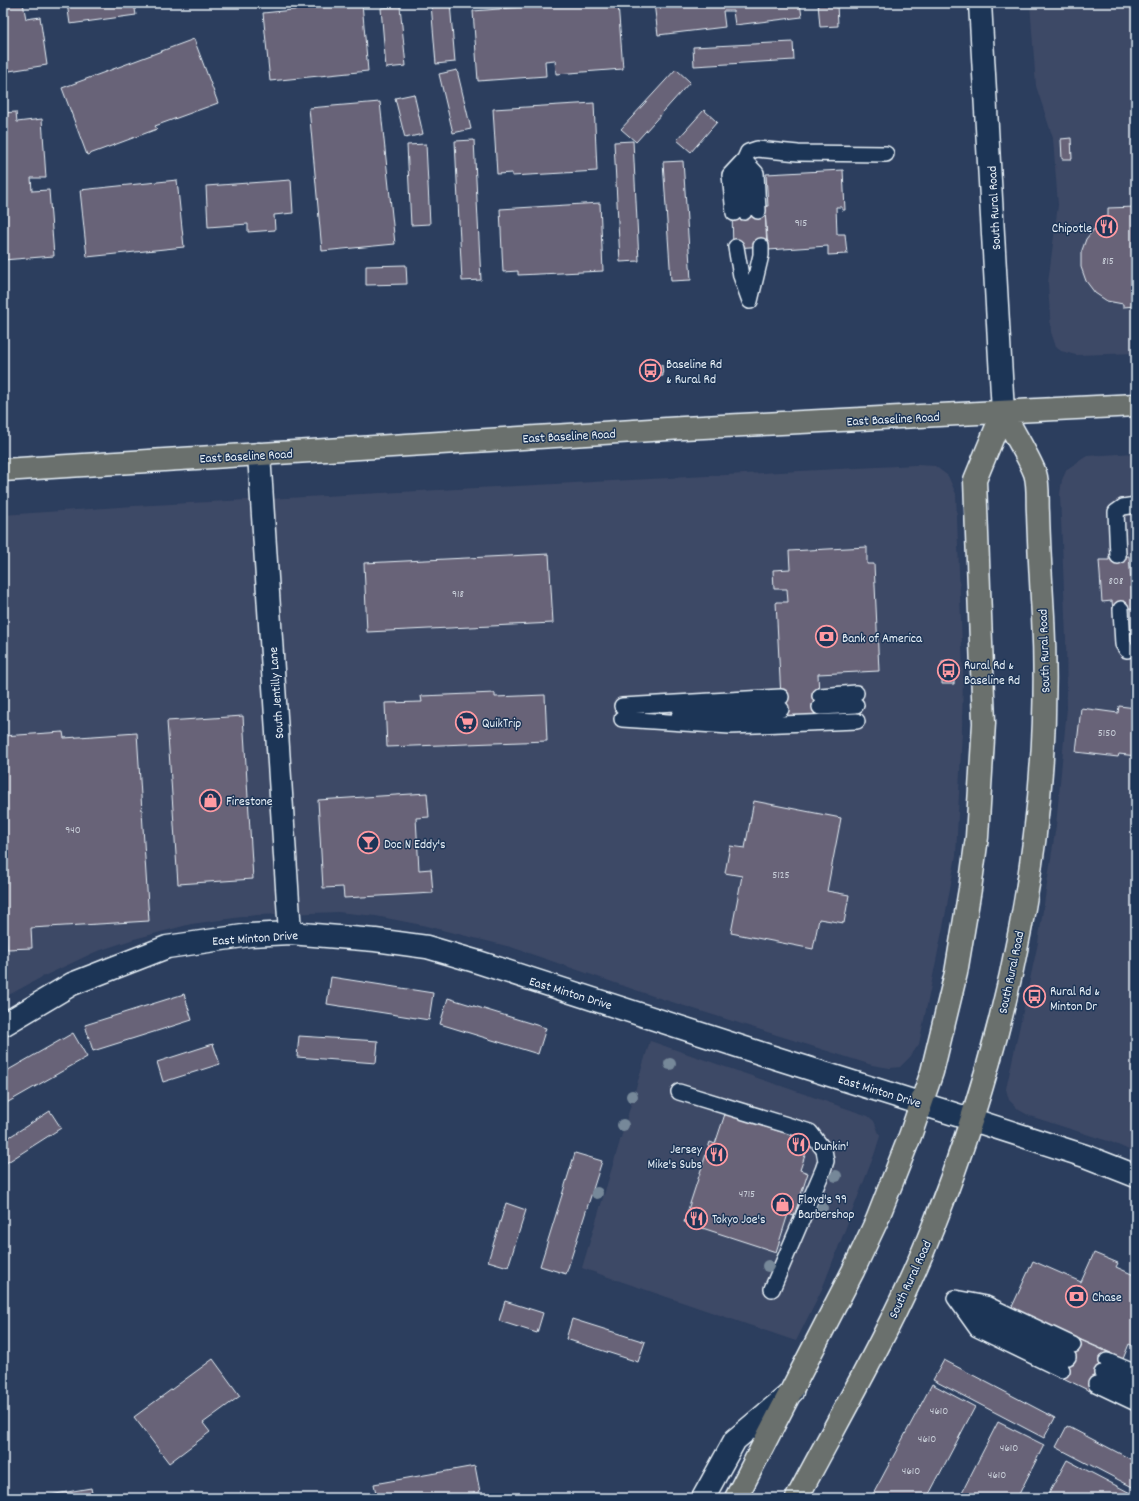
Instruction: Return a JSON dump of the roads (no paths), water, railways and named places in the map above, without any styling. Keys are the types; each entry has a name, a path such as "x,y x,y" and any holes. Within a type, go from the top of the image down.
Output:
{"main road":[{"name":"East Baseline Road","path":"3,470 683,428 1136,404"},
{"name":"South Rural Road","path":"736,1498 846,1286 871,1233 922,1103 932,1072 956,973 977,837 984,723 975,480 1003,412"},
{"name":"South Rural Road","path":"797,1498 867,1368 933,1228 970,1119 998,1029 1026,895 1037,799 1045,707 1044,644 1036,476 1003,412"}],"street":[{"name":"South Rural Road","path":"980,3 1003,412"},
{"name":"South Jentilly Lane","path":"259,454 290,933"},
{"name":"East Minton Drive","path":"3,1025 72,984 167,947 250,935 290,933 375,940 427,947 476,961 1085,1156 1136,1176"},
{"path":"703,1498 735,1440 792,1392"}],"lane":[{"path":"744,160 756,173 745,212 730,175 744,160 748,152 757,149 798,153 886,154"},
{"path":"741,247 741,276 750,300 761,255 761,246"},
{"path":"1118,556 1116,512 1123,507 1136,505"},
{"path":"1121,609 1123,644 1127,650"},
{"path":"820,701 856,699"},
{"path":"781,703 622,713 730,726 857,721"},
{"path":"679,1092 810,1132 824,1150 826,1161 823,1170 772,1289"},
{"path":"955,1298 986,1304 1068,1357 977,1329 955,1298"},
{"path":"1102,1372 1136,1373"},
{"path":"1102,1372 1136,1388"},
{"path":"1102,1372 1136,1403"}],"place":[{"name":"Chipotle","path":"1107,227"},
{"name":"Baseline Rd & Rural Rd","path":"651,370"},
{"name":"Bank of America","path":"827,637"},
{"name":"Rural Rd & Baseline Rd","path":"949,671"},
{"name":"QuikTrip","path":"466,722"},
{"name":"Firestone","path":"210,800"},
{"name":"Doc N Eddy's","path":"369,843"},
{"name":"Rural Rd & Minton Dr","path":"1034,997"},
{"name":"Dunkin'","path":"798,1145"},
{"name":"Jersey Mike's Subs","path":"717,1155"},
{"name":"Floyd's 99 Barbershop","path":"782,1205"},
{"name":"Tokyo Joe's","path":"697,1218"},
{"name":"Chase","path":"1077,1296"}]}
